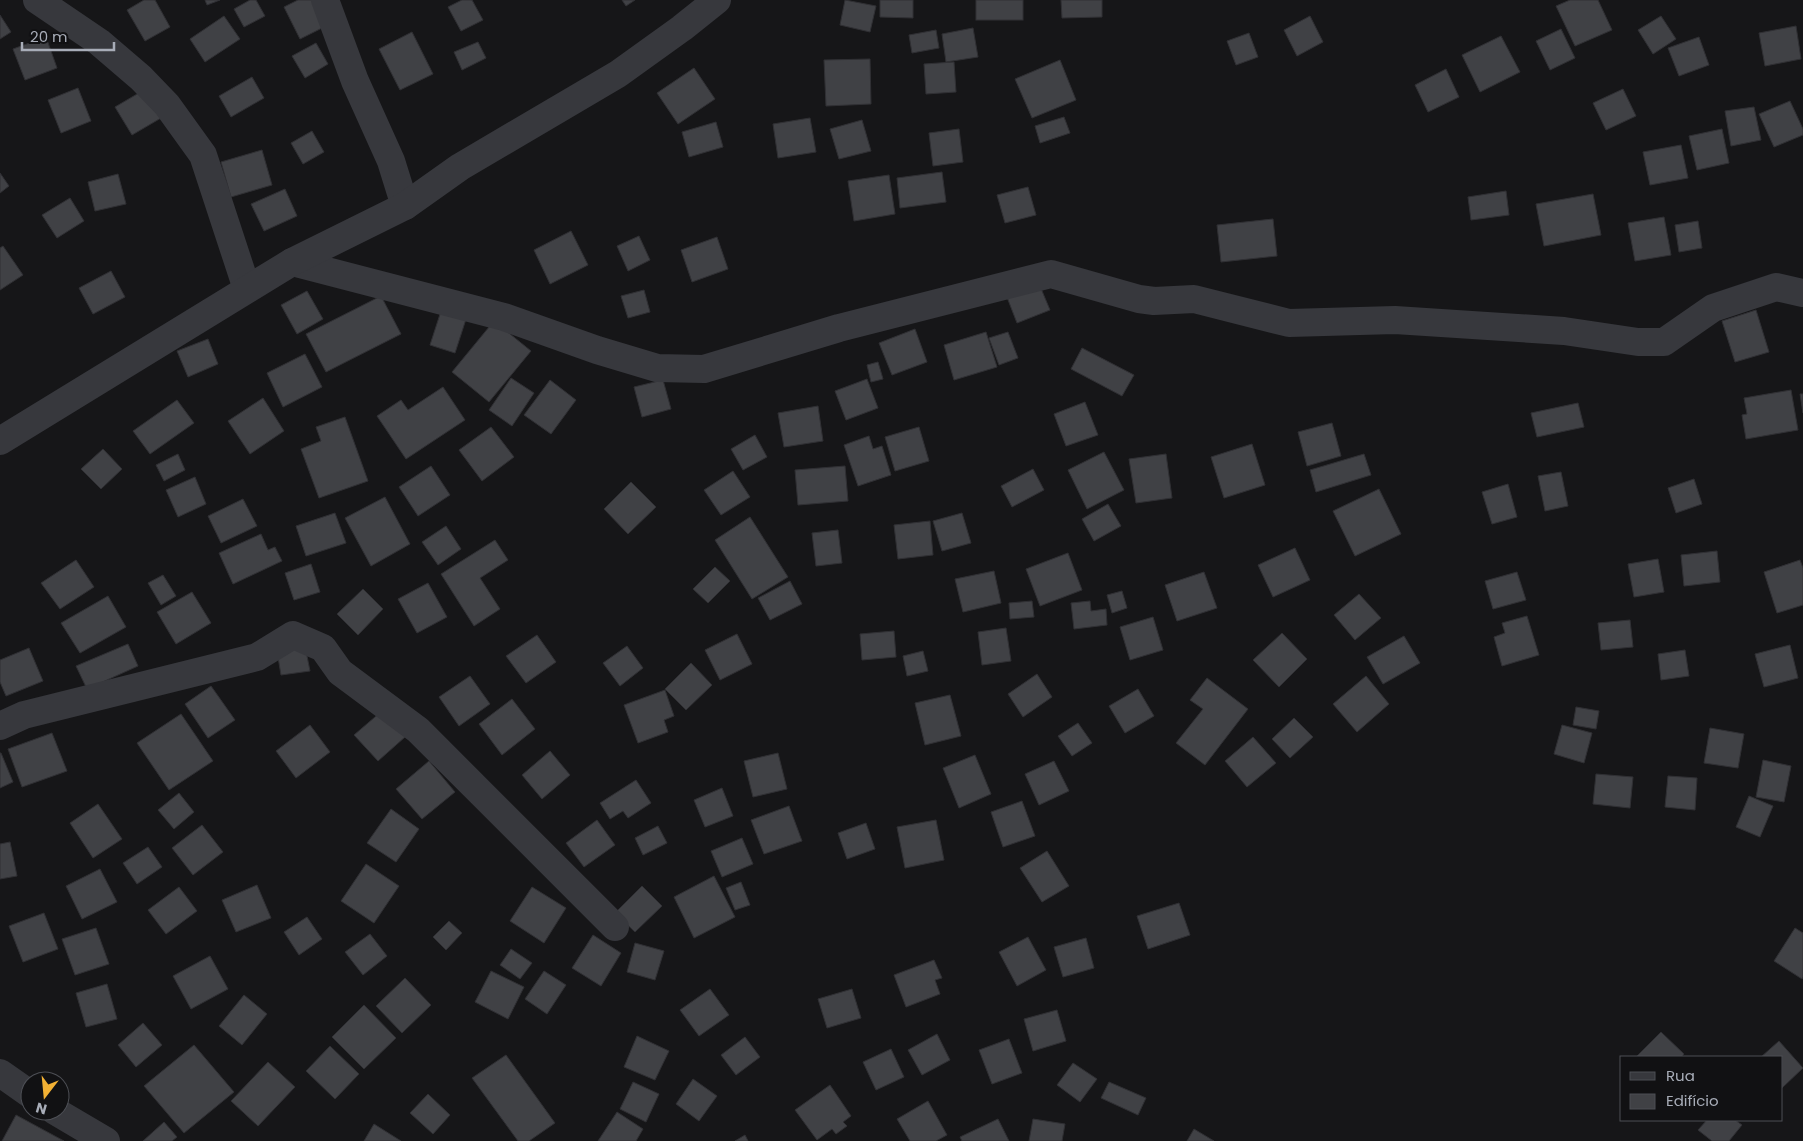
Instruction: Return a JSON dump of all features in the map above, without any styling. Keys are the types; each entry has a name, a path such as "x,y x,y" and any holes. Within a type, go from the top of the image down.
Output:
{"street":[{"path":"37,0 99,42 141,78 167,105 203,154 247,289"},
{"path":"325,0 355,81 391,161 405,206"},
{"path":"0,442 292,262 405,206 460,167 618,74 717,0"},
{"path":"292,262 504,317 597,350 657,368 704,369 839,328 1051,274 1138,299 1154,301 1194,299 1289,323 1395,320 1564,332 1638,342 1664,342 1713,308 1776,287 1803,293"},
{"path":"0,726 24,715 257,657 293,635 323,648 340,672 418,730 615,926"},
{"path":"0,1073 20,1087"},
{"path":"70,1120 106,1141"}],"building":[{"path":"144,0 155,0 170,27 145,41 127,10"},
{"path":"205,0 220,0 207,5"},
{"path":"250,0 256,0 265,16 244,27 234,9"},
{"path":"298,0 315,0 328,25 300,39 284,7"},
{"path":"462,0 472,0 483,20 461,31 448,7"},
{"path":"622,0 635,0 626,6"},
{"path":"845,0 876,6 870,32 840,25"},
{"path":"880,0 913,0 913,18 880,17"},
{"path":"976,0 1023,0 1023,20 976,20"},
{"path":"1061,0 1102,0 1102,17 1062,18"},
{"path":"1570,0 1598,0 1612,30 1575,46 1556,6"},
{"path":"0,15 11,32 0,39"},
{"path":"224,16 240,39 205,62 190,39"},
{"path":"1310,16 1323,42 1297,56 1284,30"},
{"path":"1661,16 1676,39 1653,54 1638,30"},
{"path":"1796,26 1801,59 1765,66 1759,33"},
{"path":"973,28 978,57 946,62 942,34"},
{"path":"1561,29 1575,58 1550,70 1536,41"},
{"path":"936,30 939,48 912,53 909,35"},
{"path":"412,32 433,74 400,90 379,49"},
{"path":"1249,33 1258,57 1236,65 1227,41"},
{"path":"1501,36 1520,72 1480,92 1462,55"},
{"path":"46,37 57,68 25,80 13,49"},
{"path":"1699,37 1709,65 1679,76 1668,48"},
{"path":"478,42 486,58 462,70 454,52"},
{"path":"316,43 328,64 305,78 292,56"},
{"path":"870,59 871,104 826,106 824,60"},
{"path":"1060,60 1076,100 1032,118 1015,79"},
{"path":"954,62 956,92 926,94 924,64"},
{"path":"694,68 715,99 678,124 657,93"},
{"path":"1446,69 1459,97 1428,112 1415,85"},
{"path":"252,77 264,98 231,117 219,96"},
{"path":"78,88 91,121 61,133 48,100"},
{"path":"1623,89 1636,116 1606,130 1593,103"},
{"path":"144,90 161,118 132,135 115,107"},
{"path":"1790,101 1803,129 1803,135 1774,147 1759,114"},
{"path":"1754,107 1761,140 1731,146 1725,111"},
{"path":"1064,117 1070,133 1040,143 1035,126"},
{"path":"810,118 816,152 778,158 773,124"},
{"path":"862,120 871,151 839,159 830,129"},
{"path":"716,122 723,147 689,157 682,132"},
{"path":"959,129 963,162 933,166 929,133"},
{"path":"1722,129 1729,163 1697,170 1689,136"},
{"path":"312,131 324,152 303,164 291,143"},
{"path":"1681,145 1688,178 1650,185 1643,152"},
{"path":"262,150 272,185 231,197 221,162"},
{"path":"942,172 946,202 900,208 897,178"},
{"path":"0,173 9,186 0,193"},
{"path":"118,174 126,204 95,211 88,182"},
{"path":"889,175 895,214 854,221 848,181"},
{"path":"1028,187 1036,215 1005,223 997,195"},
{"path":"285,189 297,216 264,231 251,204"},
{"path":"1506,191 1509,215 1471,220 1468,197"},
{"path":"1593,194 1601,235 1544,246 1536,204"},
{"path":"70,198 84,221 57,238 42,215"},
{"path":"1664,217 1671,255 1635,261 1628,223"},
{"path":"1273,219 1277,256 1221,262 1217,225"},
{"path":"1698,221 1702,248 1679,252 1675,225"},
{"path":"571,231 588,265 550,284 534,250"},
{"path":"639,236 650,260 628,271 617,246"},
{"path":"717,237 728,269 692,282 681,250"},
{"path":"3,246 23,275 0,290 0,248"},
{"path":"111,271 125,297 93,314 79,288"},
{"path":"1037,279 1050,310 1017,323 1005,292"},
{"path":"644,290 650,312 628,318 621,296"},
{"path":"307,291 323,319 297,334 281,305"},
{"path":"381,296 401,334 326,372 306,334"},
{"path":"442,308 467,316 455,353 430,345"},
{"path":"1756,310 1769,352 1735,362 1722,321"},
{"path":"494,321 531,351 489,402 452,372"},
{"path":"915,329 927,362 892,375 879,343"},
{"path":"986,332 997,367 954,380 944,345"},
{"path":"1008,332 1018,358 999,365 989,338"},
{"path":"208,339 218,364 188,377 177,351"},
{"path":"1082,348 1134,375 1122,396 1071,369"},
{"path":"305,354 322,387 283,407 267,373"},
{"path":"878,362 883,379 871,382 867,365"},
{"path":"511,378 534,393 512,426 489,410"},
{"path":"867,379 878,408 846,420 835,391"},
{"path":"550,380 576,400 551,434 524,415"},
{"path":"663,380 671,409 642,417 634,387"},
{"path":"443,387 465,420 406,459 377,416 401,400 408,410"},
{"path":"1791,390 1798,430 1746,439 1742,415 1747,414 1744,398"},
{"path":"1800,394 1803,394 1803,413"},
{"path":"263,398 284,431 250,454 228,421"},
{"path":"177,400 194,423 150,454 133,431"},
{"path":"1085,402 1098,435 1066,446 1054,414"},
{"path":"1578,403 1584,427 1537,437 1531,413"},
{"path":"818,406 823,441 784,447 778,413"},
{"path":"345,417 368,481 319,498 301,449 321,441 316,427"},
{"path":"1332,423 1341,456 1307,466 1298,432"},
{"path":"491,427 514,457 482,481 459,450"},
{"path":"919,427 929,461 895,471 885,437"},
{"path":"755,435 767,457 743,470 731,449"},
{"path":"869,436 873,449 882,446 891,475 858,486 844,445"},
{"path":"1252,444 1265,485 1224,498 1211,457"},
{"path":"103,449 122,469 101,489 81,469"},
{"path":"1104,452 1124,490 1087,509 1068,470"},
{"path":"178,454 185,470 164,481 156,465"},
{"path":"1166,454 1172,498 1136,503 1129,459"},
{"path":"1364,454 1371,475 1316,492 1310,470"},
{"path":"431,466 450,495 418,516 399,487"},
{"path":"845,466 848,501 798,505 795,470"},
{"path":"1033,469 1044,490 1012,507 1001,486"},
{"path":"733,471 750,497 721,515 704,490"},
{"path":"1561,472 1568,506 1545,511 1538,476"},
{"path":"195,477 206,504 178,517 166,490"},
{"path":"1694,479 1702,504 1676,513 1668,488"},
{"path":"631,482 656,507 628,534 604,509"},
{"path":"1508,484 1517,517 1492,524 1482,492"},
{"path":"1379,489 1401,534 1355,556 1333,511"},
{"path":"385,497 410,544 371,566 345,518"},
{"path":"243,499 257,526 221,543 208,516"},
{"path":"1108,504 1121,526 1094,541 1082,519"},
{"path":"335,513 346,543 306,556 296,526"},
{"path":"962,513 971,543 942,551 933,521"},
{"path":"750,517 788,577 752,599 715,540"},
{"path":"930,521 933,555 898,559 894,525"},
{"path":"446,526 461,549 438,565 422,542"},
{"path":"838,530 842,563 816,566 812,533"},
{"path":"261,534 268,550 275,547 282,561 233,584 219,553"},
{"path":"495,540 508,560 480,578 500,609 474,626 441,574"},
{"path":"1295,548 1310,580 1273,597 1258,565"},
{"path":"1717,551 1720,582 1684,586 1681,555"},
{"path":"1068,553 1082,590 1040,606 1026,569"},
{"path":"1658,559 1664,592 1634,597 1628,564"},
{"path":"76,560 94,587 60,609 41,583"},
{"path":"1800,560 1803,568 1803,605 1777,613 1764,572"},
{"path":"311,564 320,592 294,600 285,573"},
{"path":"715,567 730,581 708,603 693,589"},
{"path":"994,571 1001,603 963,612 955,579"},
{"path":"1204,572 1217,608 1177,621 1165,585"},
{"path":"1517,572 1526,600 1493,609 1485,581"},
{"path":"163,575 176,596 161,605 148,583"},
{"path":"790,581 802,604 770,620 758,598"},
{"path":"428,583 447,617 417,633 398,599"},
{"path":"363,589 383,609 358,635 337,614"},
{"path":"1122,591 1127,608 1112,613 1107,595"},
{"path":"192,592 211,623 176,644 157,612"},
{"path":"1359,594 1381,618 1355,640 1334,615"},
{"path":"108,596 126,627 80,653 61,623"},
{"path":"1032,601 1034,617 1010,619 1009,603"},
{"path":"1090,601 1091,611 1106,609 1107,625 1074,629 1071,603"},
{"path":"1527,616 1539,655 1502,666 1494,637 1505,633 1502,623"},
{"path":"1153,617 1163,650 1130,660 1120,627"},
{"path":"1630,620 1633,647 1601,650 1598,623"},
{"path":"1006,628 1011,661 982,665 978,632"},
{"path":"894,631 896,657 862,660 860,634"},
{"path":"1282,633 1307,659 1279,687 1253,660"},
{"path":"737,634 752,664 720,680 705,650"},
{"path":"537,635 556,662 526,683 506,656"},
{"path":"1404,636 1420,663 1383,684 1367,657"},
{"path":"128,644 138,666 87,689 76,666"},
{"path":"1790,645 1798,678 1764,687 1755,654"},
{"path":"305,646 310,671 281,675 277,651"},
{"path":"627,646 643,668 620,686 603,663"},
{"path":"29,648 43,681 6,696 0,682 0,660"},
{"path":"1685,650 1689,676 1661,680 1658,654"},
{"path":"923,651 928,671 907,676 903,656"},
{"path":"691,663 712,685 686,710 665,689"},
{"path":"1037,674 1052,697 1023,717 1008,694"},
{"path":"470,676 490,704 459,726 439,697"},
{"path":"1366,676 1389,704 1357,732 1333,704"},
{"path":"1207,678 1248,709 1205,765 1176,743 1203,709 1190,700"},
{"path":"211,686 235,720 208,738 185,704"},
{"path":"1138,689 1154,716 1125,733 1109,706"},
{"path":"665,690 674,716 664,720 668,732 638,743 624,705"},
{"path":"950,695 961,736 925,745 915,703"},
{"path":"512,699 535,729 502,755 479,724"},
{"path":"1576,707 1599,711 1596,729 1573,725"},
{"path":"382,711 405,737 378,761 354,735"},
{"path":"181,714 213,761 169,790 137,743"},
{"path":"1294,718 1313,737 1290,758 1272,739"},
{"path":"1078,723 1092,743 1072,756 1058,736"},
{"path":"310,725 330,752 296,778 276,751"},
{"path":"1562,725 1592,733 1584,763 1554,754"},
{"path":"1710,728 1744,734 1738,768 1704,763"},
{"path":"52,733 67,771 22,787 8,749"},
{"path":"1253,737 1276,763 1247,787 1225,761"},
{"path":"550,751 570,775 542,799 522,775"},
{"path":"0,753 13,782 0,788"},
{"path":"778,753 787,789 753,797 744,761"},
{"path":"975,755 991,794 959,808 943,768"},
{"path":"1763,760 1791,766 1784,802 1756,797"},
{"path":"429,761 455,792 422,819 396,789"},
{"path":"1054,761 1069,791 1039,805 1025,774"},
{"path":"1596,774 1633,777 1630,808 1593,804"},
{"path":"1668,776 1697,778 1695,810 1665,807"},
{"path":"636,780 651,803 628,818 623,811 610,819 600,803"},
{"path":"722,788 733,816 705,827 694,800"},
{"path":"179,793 194,812 174,829 158,810"},
{"path":"1749,796 1773,806 1760,837 1736,827"},
{"path":"1022,801 1035,836 1003,847 991,812"},
{"path":"98,804 122,839 93,858 70,823"},
{"path":"789,806 802,841 764,854 751,820"},
{"path":"391,809 419,829 396,862 367,843"},
{"path":"597,820 615,845 584,867 566,843"},
{"path":"936,820 944,860 905,868 897,827"},
{"path":"866,823 875,849 847,859 838,833"},
{"path":"202,825 223,852 193,875 172,848"},
{"path":"658,826 667,843 643,855 635,838"},
{"path":"742,838 753,864 722,877 711,851"},
{"path":"10,842 17,876 0,879 0,844"},
{"path":"148,847 162,867 137,884 123,863"},
{"path":"1047,851 1069,886 1042,902 1020,868"},
{"path":"366,864 399,886 374,923 341,901"},
{"path":"100,869 117,902 82,919 66,886"},
{"path":"714,876 735,917 694,938 674,897"},
{"path":"741,882 750,905 735,910 726,888"},
{"path":"257,885 271,918 236,932 222,900"},
{"path":"642,886 662,906 635,932 615,913"},
{"path":"179,887 197,911 166,934 148,910"},
{"path":"532,887 566,908 544,943 510,921"},
{"path":"1179,903 1190,935 1148,949 1137,916"},
{"path":"44,913 58,949 23,962 9,926"},
{"path":"307,917 322,939 299,955 284,932"},
{"path":"449,921 462,933 446,950 433,937"},
{"path":"96,928 109,964 75,975 62,939"},
{"path":"1795,928 1803,933 1802,979 1774,961"},
{"path":"370,934 387,956 363,975 345,952"},
{"path":"593,935 621,953 601,986 572,968"},
{"path":"1028,937 1046,970 1017,986 999,952"},
{"path":"1086,938 1094,968 1063,977 1054,947"},
{"path":"635,943 664,951 655,980 627,972"},
{"path":"511,949 532,963 520,979 500,965"},
{"path":"210,956 228,989 191,1009 173,976"},
{"path":"934,960 942,978 935,980 940,994 906,1007 894,975"},
{"path":"491,971 524,987 508,1019 475,1002"},
{"path":"544,971 566,985 547,1014 525,999"},
{"path":"405,978 431,1005 402,1033 376,1006"},
{"path":"107,984 117,1019 86,1027 76,993"},
{"path":"710,989 729,1015 699,1036 680,1010"},
{"path":"852,989 861,1018 827,1028 818,999"},
{"path":"244,995 267,1014 242,1045 219,1026"},
{"path":"364,1005 396,1038 364,1069 332,1037"},
{"path":"1057,1010 1066,1041 1033,1051 1024,1019"},
{"path":"143,1023 162,1045 136,1067 118,1045"},
{"path":"1661,1032 1684,1054 1682,1056 1637,1056"},
{"path":"937,1034 950,1060 922,1075 908,1050"},
{"path":"637,1036 669,1051 655,1080 624,1067"},
{"path":"745,1037 760,1057 736,1075 721,1055"},
{"path":"1009,1039 1022,1073 992,1084 979,1050"},
{"path":"1779,1041 1803,1068 1783,1087 1783,1056 1762,1056"},
{"path":"194,1045 234,1092 184,1133 144,1086"},
{"path":"330,1046 359,1074 335,1099 306,1071"},
{"path":"891,1049 904,1077 876,1090 863,1062"},
{"path":"506,1055 555,1123 529,1141 518,1141 472,1078"},
{"path":"268,1062 295,1087 258,1126 231,1101"},
{"path":"1073,1063 1097,1079 1080,1102 1057,1085"},
{"path":"693,1079 717,1096 699,1121 676,1104"},
{"path":"633,1082 659,1094 646,1122 620,1109"},
{"path":"1109,1082 1146,1098 1138,1115 1101,1098"},
{"path":"830,1085 851,1116 843,1122 847,1126 836,1134 832,1129 817,1140 795,1110"},
{"path":"428,1094 450,1115 433,1134 410,1113"},
{"path":"928,1101 947,1135 936,1141 910,1141 897,1119"},
{"path":"617,1112 643,1129 636,1141 598,1141"},
{"path":"16,1115 20,1117 20,1121 27,1121 64,1141 2,1141"},
{"path":"998,1119 1009,1141 962,1141 960,1137"},
{"path":"1033,1119 1065,1124 1062,1141 1029,1141"},
{"path":"1706,1121 1736,1121 1742,1125 1729,1141 1712,1141 1698,1130"},
{"path":"164,1122 177,1137 172,1141 143,1141"},
{"path":"374,1124 401,1141 364,1141"},
{"path":"1194,1129 1214,1141 1187,1141"},
{"path":"745,1135 748,1141 735,1141"}]}
